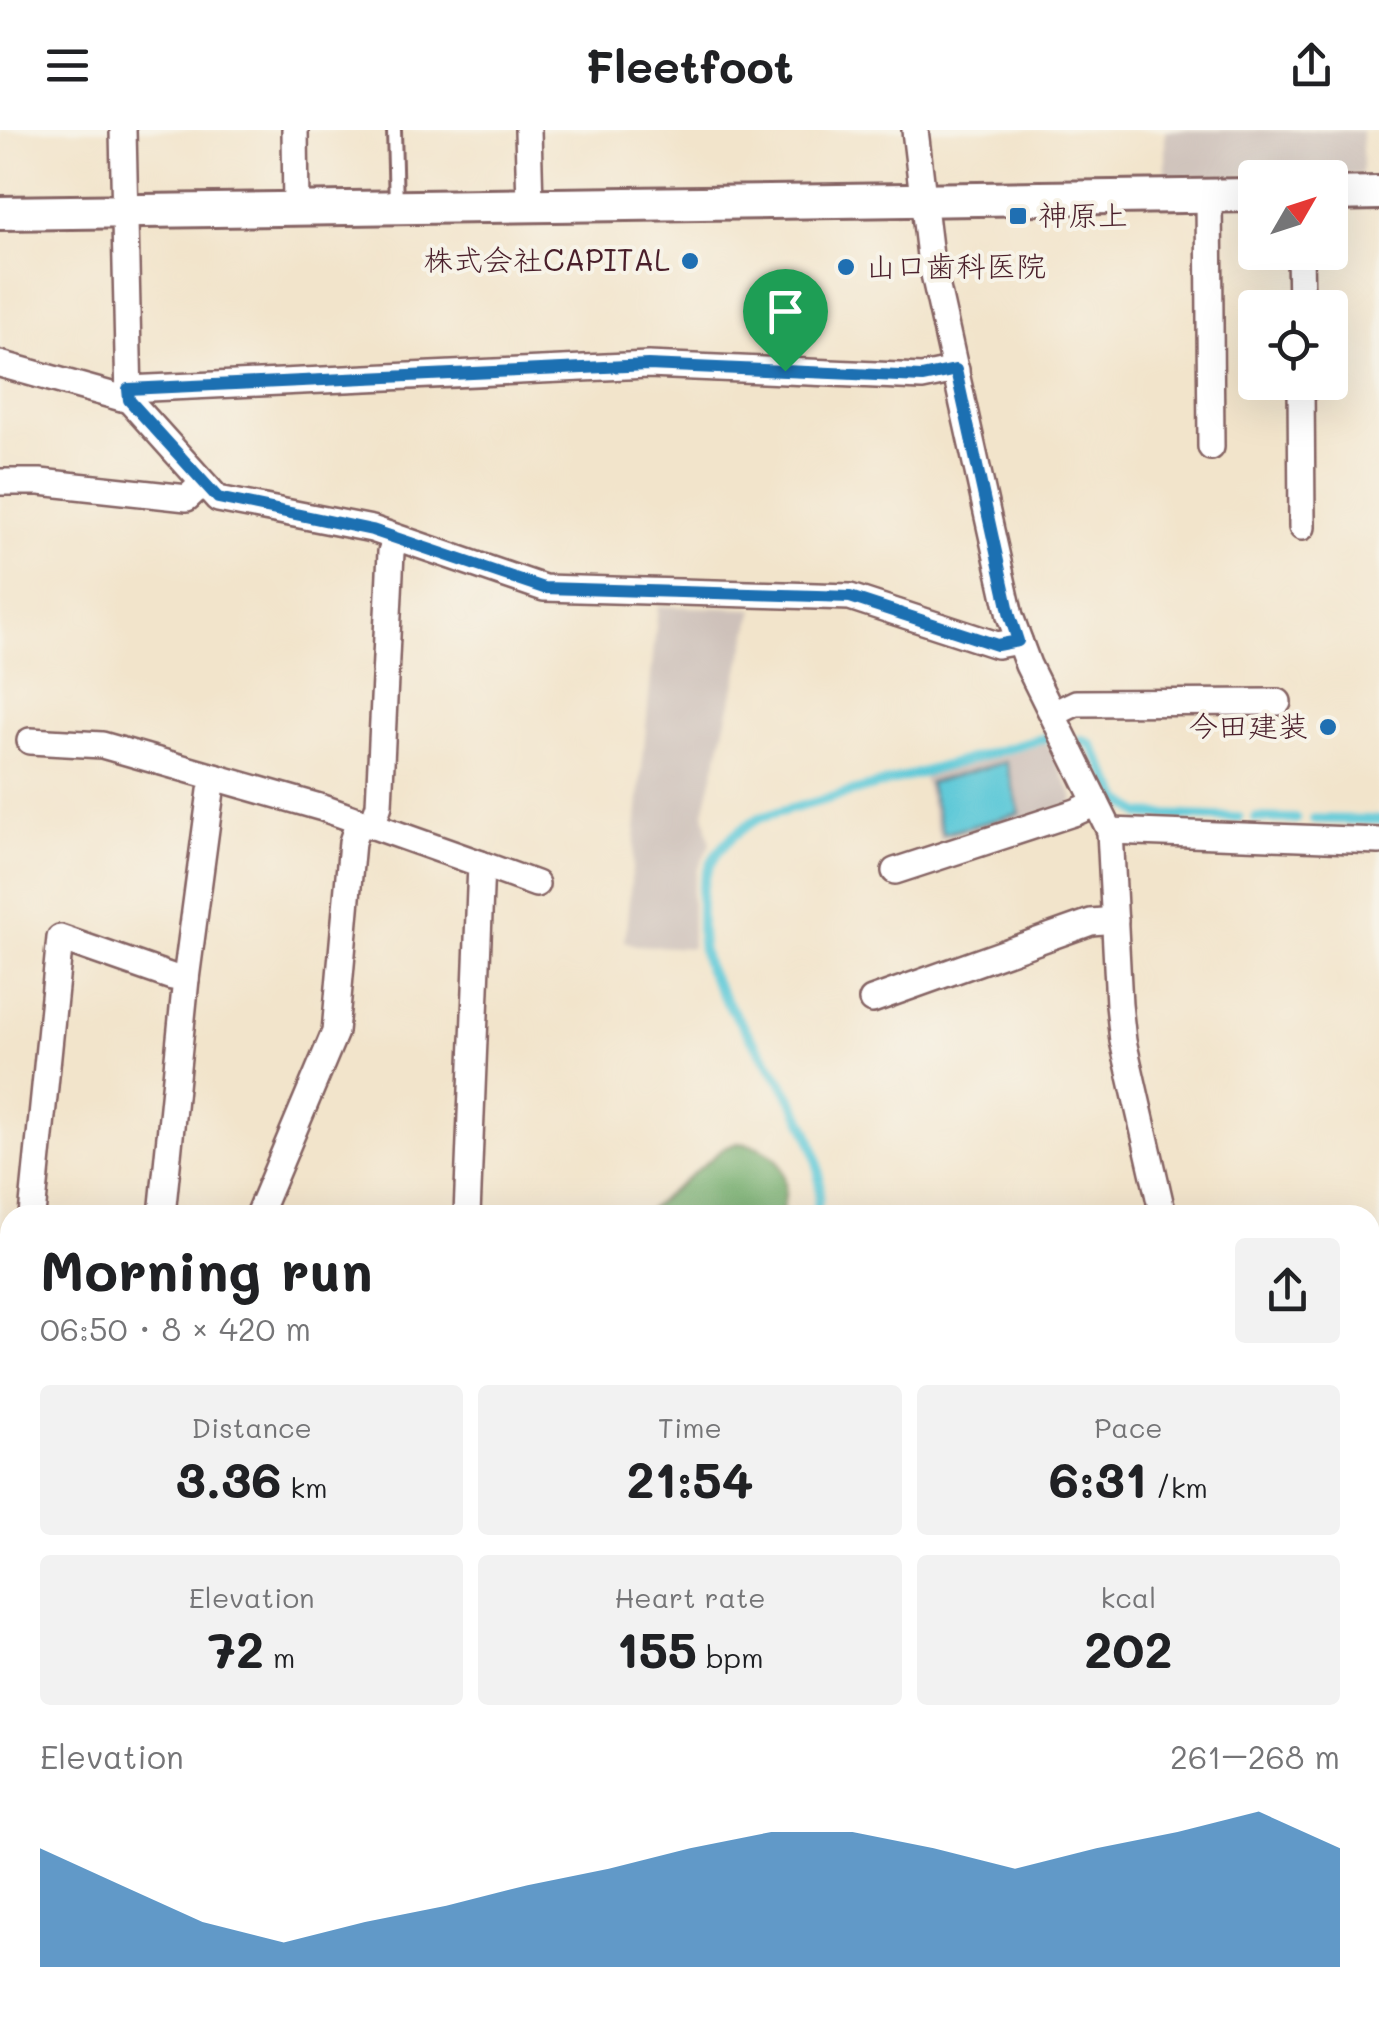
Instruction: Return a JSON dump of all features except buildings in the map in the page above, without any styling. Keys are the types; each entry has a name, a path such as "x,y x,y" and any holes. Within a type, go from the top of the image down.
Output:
{"street":[{"path":"124,130 128,395 218,498 372,530 544,588 850,597 997,645 1018,641"},
{"path":"295,130 296,208"},
{"path":"528,130 530,205"},
{"path":"915,130 930,256 1010,616 1018,641 1110,831 1123,1041 1161,1205"},
{"path":"1348,194 1379,193"},
{"path":"0,212 1238,195"},
{"path":"1209,196 1211,447"},
{"path":"0,364 128,395 648,365 922,377 956,370"},
{"path":"1301,400 1302,527"},
{"path":"0,482 40,482 188,498 204,483"},
{"path":"262,1205 335,1032 352,842 379,805 391,552 396,538"},
{"path":"1052,714 1076,703 1278,702"},
{"path":"30,741 102,744 366,824 536,884"},
{"path":"163,1205 186,979 215,778"},
{"path":"896,871 1096,803"},
{"path":"1110,831 1379,840"},
{"path":"467,1205 481,864"},
{"path":"872,1000 1092,922 1114,920"},
{"path":"33,1205 60,938 186,979"}],"lane":[{"path":"394,130 396,207"}],"shaded area":[{"path":"1165,130 1362,130 1362,174 1348,174 1348,160 1238,160 1238,176 1165,177"},
{"path":"658,606 754,609 704,812 710,844 692,893 692,948 625,941"},
{"path":"1047,743 1074,798 1072,804 940,840 923,777"}],"green space":[{"path":"737,1143 752,1145 773,1157 784,1175 783,1205 654,1205 724,1148"}],"water":[{"path":"1006,762 1020,813 943,834 929,783"}],"waterway":[{"path":"817,1205 817,1162 798,1110 706,963 701,902 711,863 727,842 759,818 1045,738"},
{"path":"1081,740 1091,744 1121,800 1141,814 1239,818"},
{"path":"1256,818 1296,819"},
{"path":"1314,819 1379,820"}],"place":[{"name":"神原上","path":"1018,216"},
{"name":"株式会社CAPITAL","path":"690,261"},
{"name":"山口歯科医院","path":"846,267"},
{"name":"今田建装","path":"1328,727"}],"route":[{"path":"648,365 785,371 922,377 956,370 1018,641 997,645 850,597 544,588 372,530 218,498 129,400 128,389 648,365"}]}
